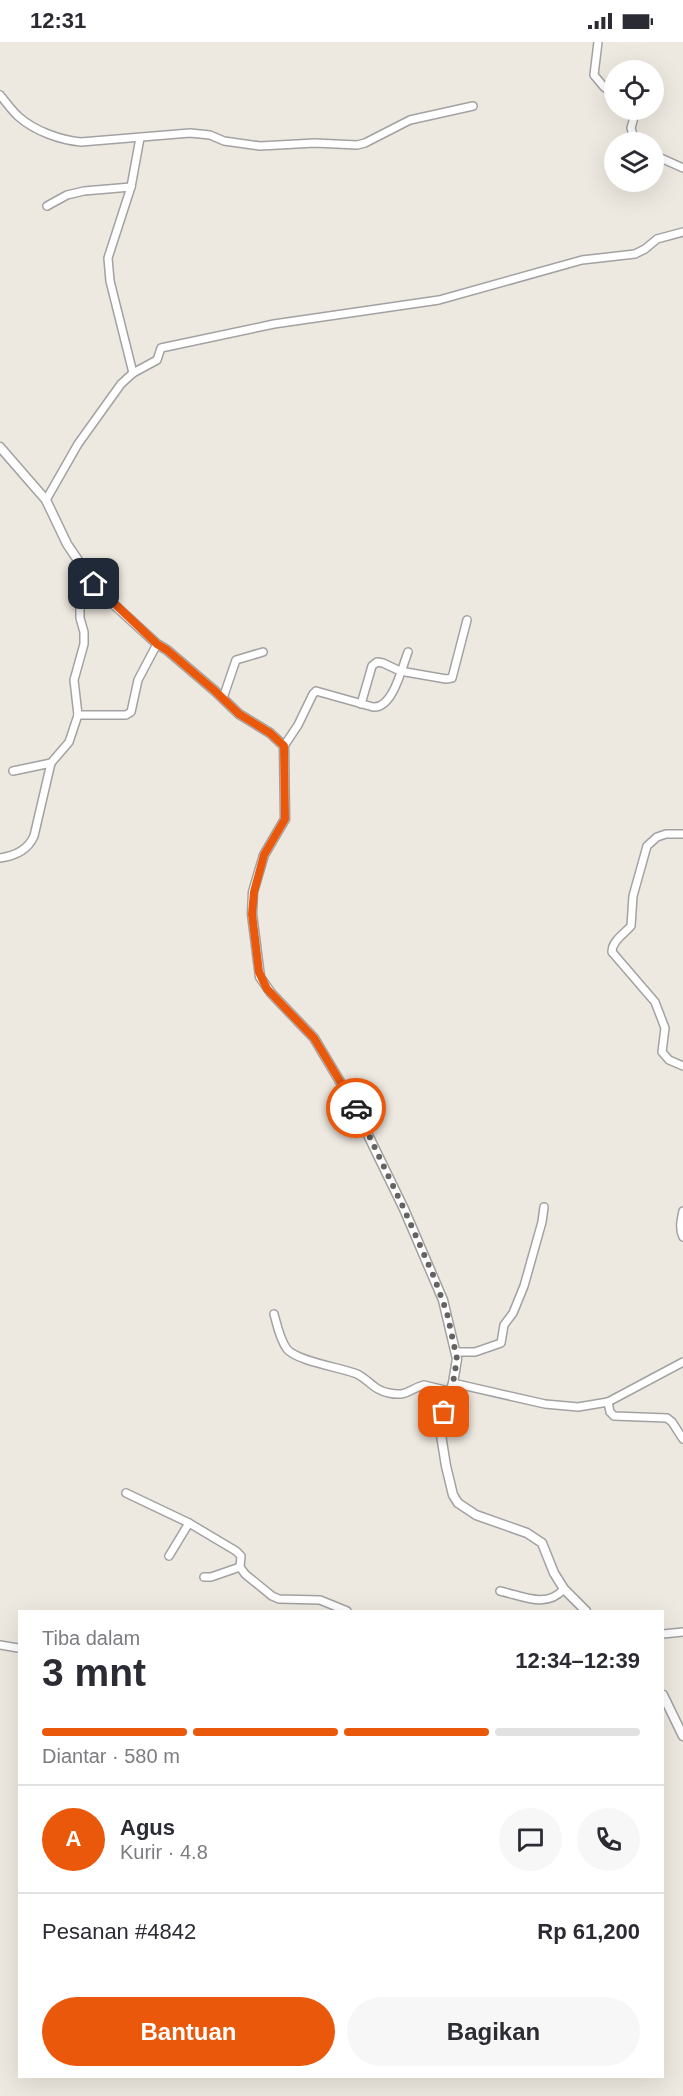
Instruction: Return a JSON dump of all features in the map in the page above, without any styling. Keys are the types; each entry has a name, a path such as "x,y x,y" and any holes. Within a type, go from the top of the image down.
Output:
{"street":[{"path":"598,42 594,76 604,87"},
{"path":"0,95 19,117 39,130 81,142 190,133 260,146 315,143 357,145 410,120 473,106"},
{"path":"133,374 108,268 110,247 130,187 140,138"},
{"path":"664,159 683,168"},
{"path":"47,206 67,195 84,191 130,187"},
{"path":"46,500 82,437 121,384 156,361 160,348 293,321 440,300 564,264 599,257 631,255 645,249 657,239 683,232"},
{"path":"0,447 46,500 67,544 94,584 157,644 167,650 245,719 270,733 284,746"},
{"path":"0,858 21,851 30,845 34,837 51,763 69,742 78,715 74,680 85,638 80,609 94,584"},
{"path":"361,704 375,664 384,663 400,671 452,678 467,620"},
{"path":"78,715 126,715 131,712 140,675 157,644"},
{"path":"408,651 392,693 384,706 379,708 316,691 284,746 285,819 264,855 254,892 252,914 260,977 267,989 314,1038 359,1115 438,1288 447,1313 456,1352 456,1367 444,1412 441,1435 453,1495 458,1503 476,1515 527,1533 542,1543 554,1573 564,1589 585,1610"},
{"path":"223,698 233,663 238,658 263,652"},
{"path":"13,771 51,763"},
{"path":"683,834 657,837 647,846 633,896 631,926 616,941 612,952 655,1002 665,1028 662,1052 669,1060 683,1066"},
{"path":"456,1352 475,1352 501,1343 504,1325 513,1313 524,1286 544,1207"},
{"path":"683,1211 681,1220 683,1237"},
{"path":"274,1314 282,1339 290,1352 357,1375 371,1386 389,1393 408,1393 424,1385 451,1387 545,1404 578,1407 608,1402 683,1362"},
{"path":"608,1402 610,1412 614,1416 667,1418 683,1439"},
{"path":"126,1493 189,1522 240,1554 242,1559 240,1567 245,1574 272,1596 279,1599 320,1600 345,1610"},
{"path":"169,1556 189,1522"},
{"path":"204,1577 211,1578 240,1567"},
{"path":"500,1592 538,1600 550,1600 564,1589"},
{"path":"664,1634 683,1632"},
{"path":"0,1645 18,1648"},
{"path":"664,1697 683,1736"}],"way so far":[{"path":"356,1108 404,1209 447,1313 457,1359 453,1383 444,1412"}],"route":[{"path":"94,584 157,644 207,684 239,714 270,733 284,746 285,819 264,855 255,881 252,914 259,972 267,989 314,1038 356,1108"}]}
